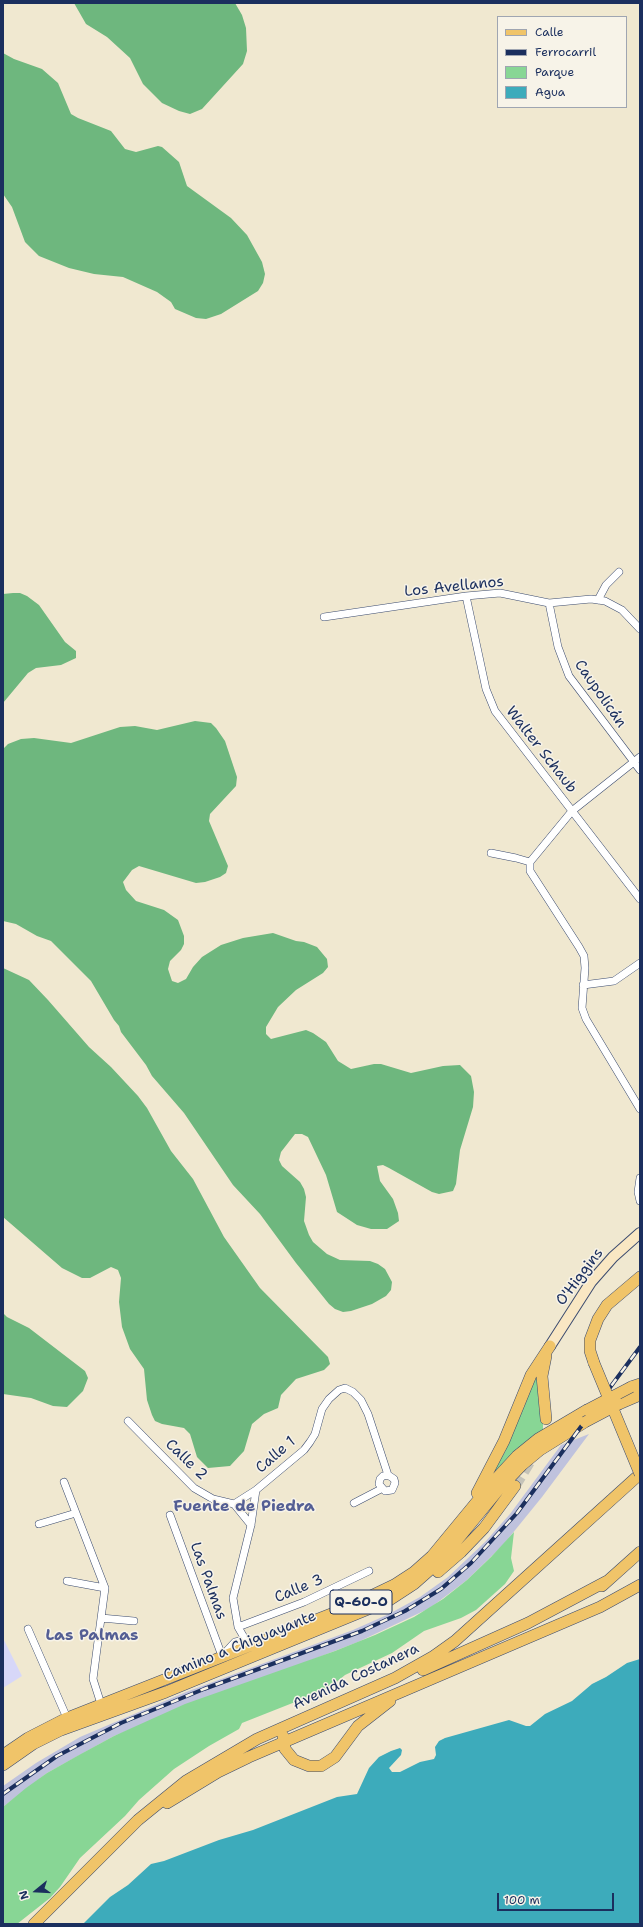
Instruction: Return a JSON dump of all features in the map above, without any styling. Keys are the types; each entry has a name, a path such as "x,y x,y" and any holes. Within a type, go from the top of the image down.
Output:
{"main road":[{"name":"O'Higgins","path":"550,1346 592,1282 613,1257 640,1232"},
{"path":"640,1277 610,1302 598,1319 590,1340 590,1351 594,1363 640,1474"},
{"path":"456,1528 501,1449 527,1382 550,1346"},
{"path":"546,1419 543,1366 550,1346"},
{"path":"527,1382 536,1382 544,1388"},
{"name":"Q-60-O","path":"496,1485 527,1448 552,1430 587,1410 635,1386"},
{"name":"Q-60-O","path":"496,1485 540,1450 585,1422 640,1395"},
{"name":"Avenida Costanera","path":"34,1924 146,1813 186,1781 236,1750 285,1726 395,1678 426,1661 455,1641 640,1474"},
{"name":"Camino a Chiguayante","path":"3,1755 28,1738 67,1718 222,1656 248,1644 359,1603 386,1590 427,1561 496,1485"},
{"name":"Camino a Chiguayante","path":"3,1765 33,1744 61,1730 143,1701 370,1610 388,1601 414,1584 440,1561 496,1485"},
{"path":"388,1601 421,1584 452,1561 484,1528 515,1486"},
{"path":"519,1641 571,1610 608,1581 640,1552"},
{"path":"395,1678 416,1673 510,1631 552,1611 608,1581"},
{"name":"Avenida Costanera","path":"105,1853 144,1821 194,1786 229,1767 283,1742 610,1602 640,1585"},
{"path":"239,1663 248,1644"},
{"path":"285,1726 283,1742 289,1754 300,1763 315,1767 327,1763 338,1755 350,1736 367,1718 415,1685"}],"street":[{"path":"619,572 606,585 598,600 611,603 622,610 640,629"},
{"name":"Los Avellanos","path":"324,617 466,596 509,594 549,603 598,600"},
{"name":"Walter Schaub","path":"466,596 486,689 493,707 500,719 640,898"},
{"name":"Caupolicán","path":"549,603 558,647 569,676 640,770"},
{"path":"640,757 572,811 530,862 530,871 582,951 585,961 582,1008 586,1019 640,1109"},
{"path":"491,853 530,862"},
{"path":"584,985 614,981 640,963"},
{"path":"640,1178 638,1192 640,1201"},
{"name":"Calle 1","path":"238,1641 238,1627 233,1598 250,1525 256,1490 304,1450 315,1434 322,1409 328,1399 339,1390 345,1388 353,1392 361,1400 388,1475 394,1479 394,1487 388,1491 381,1489 354,1503"},
{"name":"Calle 2","path":"128,1420 194,1488 213,1498 234,1504"},
{"path":"381,1489 379,1484 380,1479 383,1476 388,1475"},
{"path":"64,1482 105,1588 94,1679 101,1704"},
{"path":"250,1525 234,1504 256,1490"},
{"path":"39,1524 76,1513"},
{"name":"Las Palmas","path":"170,1515 222,1656"},
{"name":"Calle 3","path":"238,1627 304,1602 369,1571"},
{"path":"67,1581 105,1588"},
{"path":"101,1618 134,1621"},
{"name":"Calle 1","path":"238,1627 248,1644"},
{"path":"28,1629 67,1718"},
{"path":"222,1656 231,1645 238,1641 248,1644"}],"shaded area":[{"path":"589,1434 542,1497 503,1545 467,1580 430,1608 358,1642 114,1736 47,1773 3,1807 3,1786 36,1763 80,1737 186,1692 353,1630 389,1614 420,1597 448,1577 485,1542 510,1514 561,1445"},
{"path":"3,1638 22,1676 3,1688"}],"green space":[{"path":"74,3 235,3 242,15 246,28 247,51 243,64 202,109 190,114 179,111 162,103 143,84 130,58 107,37 86,24"},
{"path":"3,53 14,59 42,69 58,83 71,114 111,131 125,149 136,152 158,146 162,147 179,162 187,186 231,218 247,235 262,262 265,274 263,283 258,291 221,314 206,319 196,318 175,309 171,302 157,292 123,277 94,274 69,268 39,256 25,242 12,207 3,194"},
{"path":"20,593 27,596 39,605 65,642 76,651 76,658 61,665 36,668 28,673 3,703 3,594"},
{"path":"195,721 211,723 216,728 225,741 237,777 236,786 210,814 209,821 228,866 226,873 220,877 205,882 196,883 139,866 132,870 123,882 126,890 136,901 164,910 178,920 184,936 184,944 181,950 170,961 168,969 172,981 178,983 186,979 193,967 202,957 221,945 243,938 273,933 296,941 304,942 317,947 327,959 328,967 323,973 296,990 278,1007 266,1027 266,1034 271,1039 306,1030 326,1042 338,1061 351,1069 381,1064 411,1073 443,1066 460,1065 471,1076 474,1092 473,1107 460,1150 456,1184 453,1191 439,1194 432,1192 383,1165 377,1166 380,1181 393,1199 398,1213 399,1221 387,1229 371,1229 357,1225 337,1212 326,1175 308,1137 302,1134 295,1134 281,1152 279,1160 282,1166 300,1182 304,1189 306,1197 304,1221 313,1242 327,1254 340,1260 370,1261 378,1264 385,1269 392,1282 391,1290 386,1296 372,1304 351,1311 343,1312 335,1309 329,1304 296,1263 260,1214 233,1185 184,1113 152,1076 146,1065 121,1032 119,1026 91,981 51,941 37,936 16,924 3,921 3,749 8,744 21,739 34,738 71,743 120,727 135,726 157,730"},
{"path":"3,968 29,980 89,1047 111,1067 138,1096 147,1108 171,1151 193,1179 224,1237 260,1288 328,1357 330,1364 324,1370 296,1379 281,1395 278,1408 264,1414 252,1424 244,1451 230,1466 208,1468 197,1457 190,1434 184,1428 162,1424 155,1421 147,1400 144,1369 130,1349 122,1327 119,1302 121,1278 118,1270 111,1267 90,1278 82,1278 62,1268 3,1217"},
{"path":"3,1313 7,1317 29,1328 85,1371 88,1378 83,1391 67,1407 53,1406 31,1398 3,1394"},
{"path":"538,1369 543,1414 543,1433 491,1477 490,1475 505,1452 513,1427"},
{"path":"514,1532 511,1558 514,1571 505,1584 476,1610 461,1618 424,1631 392,1653 345,1675 328,1689 242,1723 239,1729 209,1746 174,1769 139,1800 125,1816 80,1858 60,1887 50,1898 17,1924 3,1924 3,1807 26,1788 47,1773 114,1736 185,1704 335,1651 414,1617 443,1599 467,1580"}],"water":[{"path":"640,1659 640,1924 83,1924 110,1897 128,1885 151,1864 164,1861 219,1840 253,1830 337,1797 357,1794 369,1768 379,1757 391,1751 400,1748 402,1750 401,1755 389,1768 392,1772 400,1772 420,1762 434,1759 436,1755 435,1747 439,1741 445,1738 509,1720 530,1726 545,1714 572,1701 592,1684 606,1677 627,1663"}],"tunnel":[{"path":"515,1486 532,1458"}],"railway":[{"path":"3,1794 57,1756 121,1723 204,1689 362,1631 405,1611 441,1589 471,1563 517,1513 640,1347"}],"district":[{"name":"Fuente de Piedra","path":"244,1507"},
{"name":"Las Palmas","path":"92,1636"}]}
